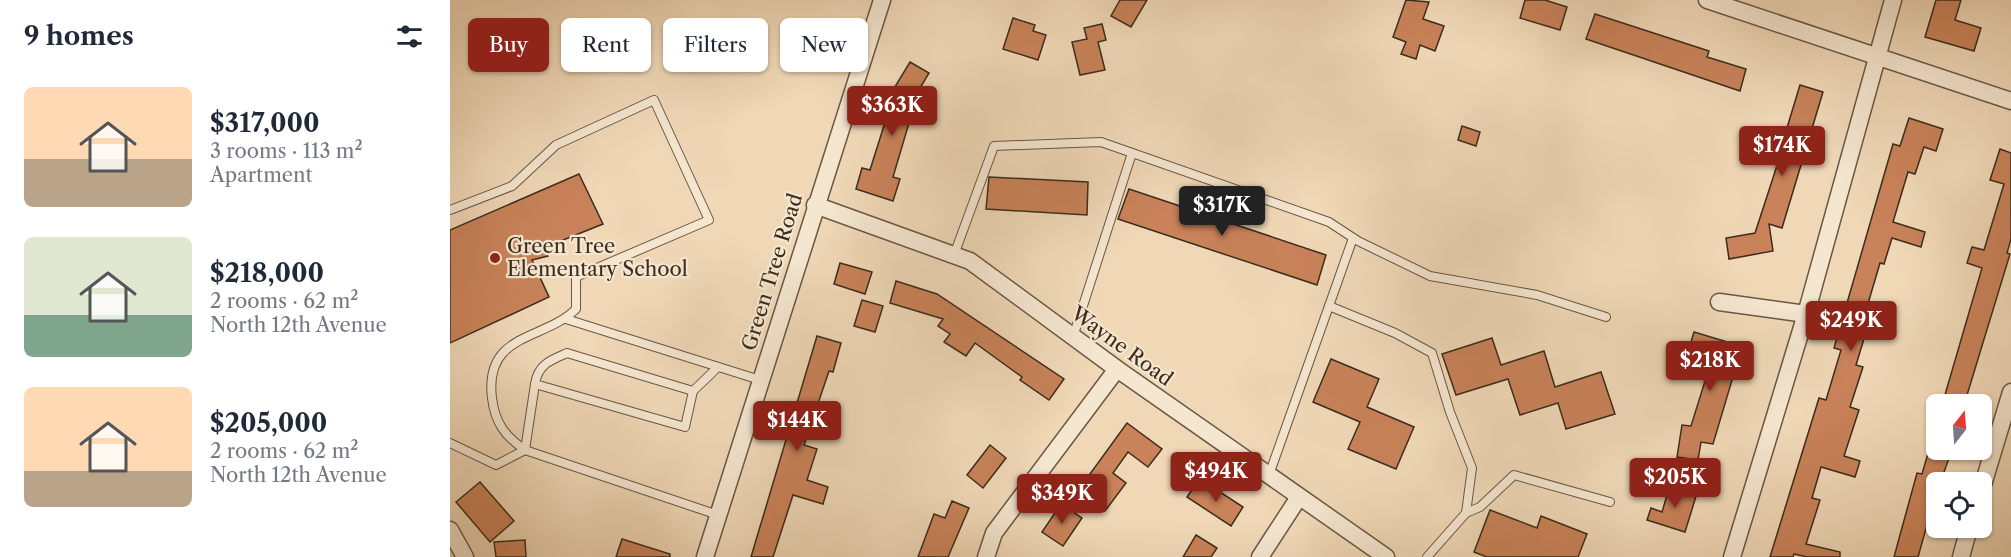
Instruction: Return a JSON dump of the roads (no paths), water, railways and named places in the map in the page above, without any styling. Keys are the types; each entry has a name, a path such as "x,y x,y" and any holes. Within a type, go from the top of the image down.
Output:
{"street":[{"name":"Green Tree Road","path":"705,557 882,0"},
{"path":"1707,0 2011,101"},
{"path":"1732,557 1806,314 1893,0"},
{"name":"Wayne Road","path":"815,205 970,261 1117,369 1386,557"},
{"path":"1719,302 1806,314"},
{"path":"986,557 993,533 1117,369"},
{"path":"1987,472 2011,392"},
{"path":"1260,557 1299,497"},
{"path":"450,530 465,557"},
{"path":"1960,557 1966,538"}],"lane":[{"path":"450,210 512,186 556,145 654,100 709,220 576,277 576,309 566,319 525,336 501,354 490,383 495,418 509,439 525,450 718,515"},
{"path":"954,255 993,146 1101,142 1329,222 1353,238 1430,276 1537,295 1606,317"},
{"path":"1073,337 1132,153"},
{"path":"1269,476 1353,238"},
{"path":"1329,306 1395,333 1432,353 1450,412 1472,468 1466,513"},
{"path":"566,319 760,380"},
{"path":"525,450 537,374 545,363 567,353 693,391"},
{"path":"535,384 685,427 693,391 718,367"},
{"path":"450,443 496,465 525,450"},
{"path":"1427,557 1466,513 1480,507 1514,475 1610,502"}],"place":[{"name":"Green Tree Elementary School","path":"495,258"}]}
